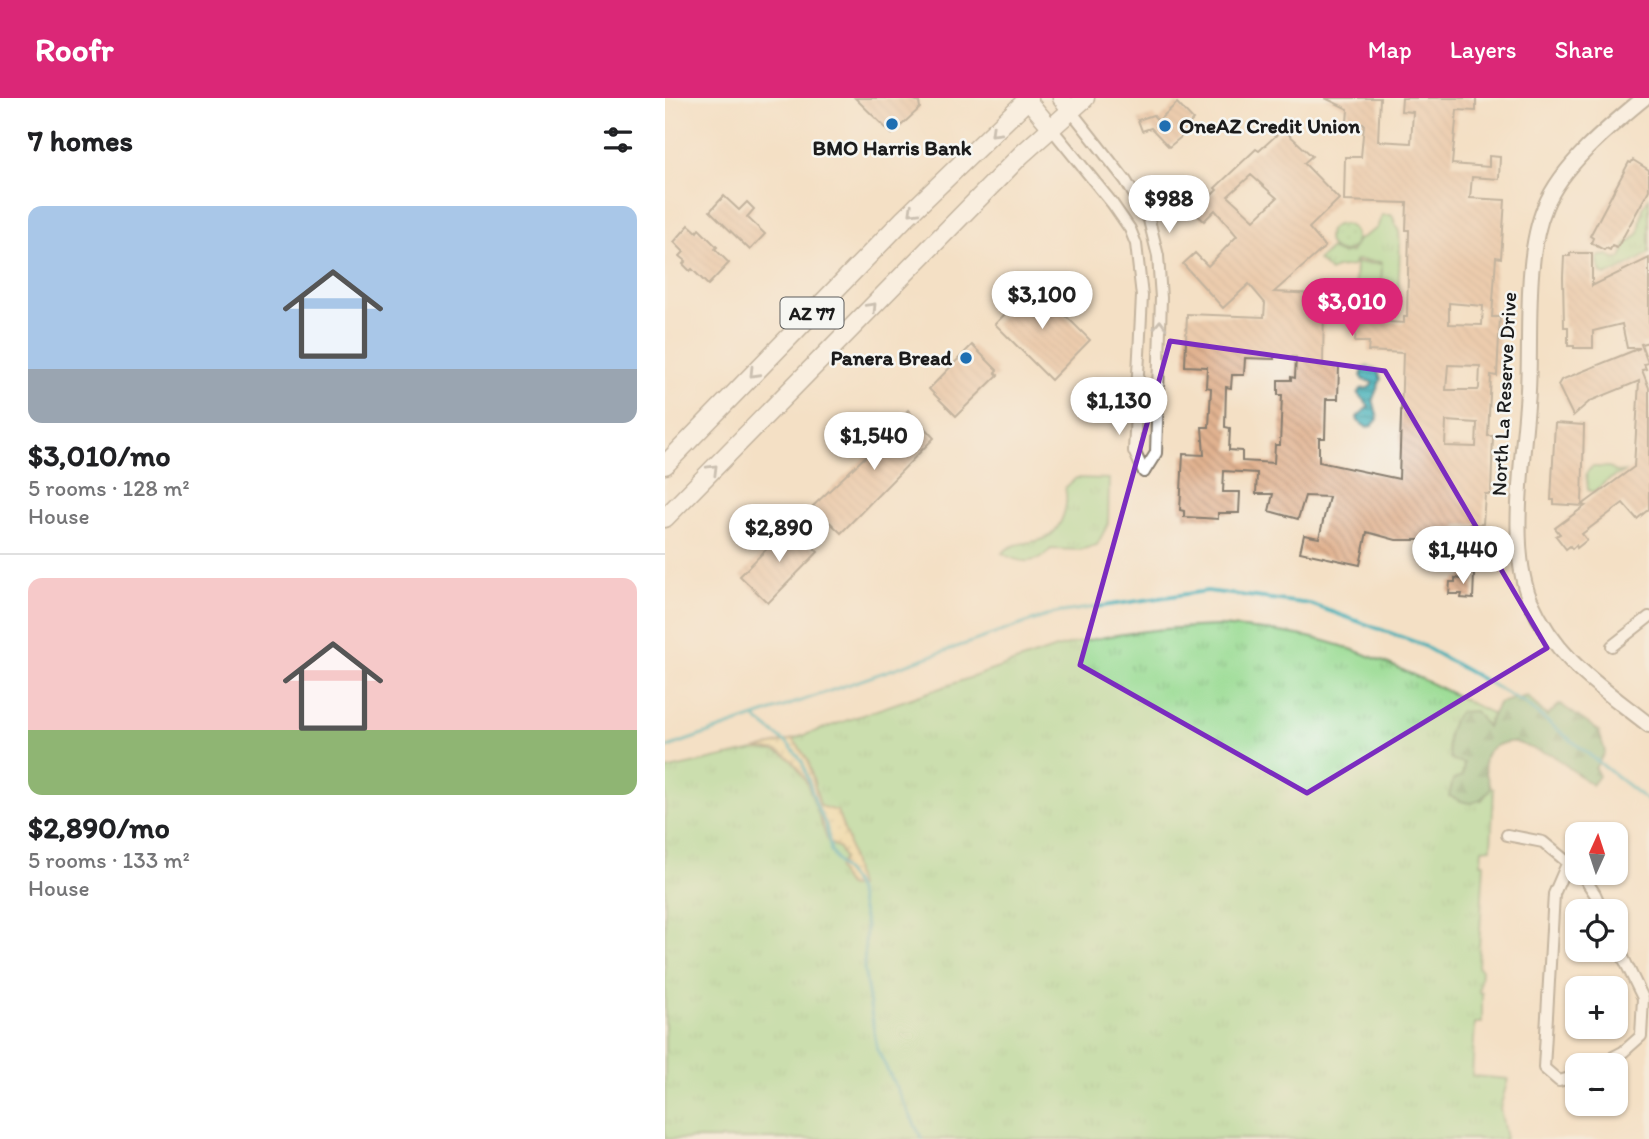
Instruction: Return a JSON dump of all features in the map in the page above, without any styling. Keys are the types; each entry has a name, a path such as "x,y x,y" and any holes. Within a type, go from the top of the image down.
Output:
{"highway":[{"name":"AZ 77","path":"665,518 1021,155 1051,128 1066,104 1084,98"},
{"name":"AZ 77","path":"665,465 894,230 1028,99"}],"main road":[{"path":"1028,99 1051,128"}],"street":[{"name":"North La Reserve Drive","path":"1644,98 1566,170 1545,206 1535,245 1528,392 1519,503 1520,556 1529,598 1548,633 1562,654 1576,667 1649,725"},
{"path":"1051,128 1130,229 1139,258 1142,296 1135,451 1144,472 1156,453 1161,298 1158,256 1149,220 1126,181 1066,104"},
{"path":"1130,229 1149,220"},
{"path":"1612,646 1649,618"},
{"path":"1507,835 1543,842 1565,861"},
{"path":"1565,881 1554,894 1545,1068 1559,1081 1565,1079"},
{"path":"1621,1053 1641,1036 1646,997 1627,962"}],"highlighted area":[{"path":"1170,341 1385,371 1547,648 1307,793 1080,665"}],"green space":[{"path":"1649,198 1649,253 1617,271 1605,275 1601,273 1597,259 1609,255 1615,260 1621,258 1626,245 1639,233 1643,207"},
{"path":"1382,215 1392,215 1399,232 1398,301 1382,301 1381,262 1356,260 1353,266 1336,268 1330,272 1318,260 1330,249 1341,254 1351,252 1358,240 1377,228"},
{"path":"1342,224 1352,228 1356,238 1352,248 1342,252 1332,248 1328,238 1332,228"},
{"path":"1356,263 1382,264 1380,306 1354,305"},
{"path":"1592,467 1609,467 1616,472 1626,471 1606,481 1594,492 1588,490 1586,473"},
{"path":"1076,478 1109,479 1108,524 1097,545 1080,550 1051,549 1040,558 1028,561 1002,553 1018,544 1042,540 1055,530 1065,509 1065,488"},
{"path":"1218,626 1288,633 1339,645 1408,673 1493,714 1465,763 1462,777 1481,801 1491,788 1494,789 1491,848 1482,849 1481,863 1484,863 1478,966 1481,971 1479,992 1482,993 1482,1023 1475,1023 1472,1076 1508,1079 1500,1108 1506,1139 665,1139 665,770 754,750 776,751 789,757 805,778 828,841 839,848 858,887 820,806 808,760 793,739 1056,648 1136,632"},
{"path":"1527,696 1547,716 1560,704 1599,731 1605,752 1595,768 1599,776 1592,785 1551,754 1510,742 1491,748 1487,753 1484,764 1491,788 1481,799 1468,803 1449,796 1453,780 1462,776 1464,763 1451,760 1448,747 1448,735 1459,712 1475,711 1487,727 1498,703"}],"sand":[{"path":"793,739 808,760 820,806 837,811 848,840 858,887 849,887 842,879 838,868 844,858 839,848 828,842 810,790 796,766 777,751 754,750"}],"water":[{"path":"1368,366 1377,369 1381,379 1373,399 1378,419 1372,426 1366,427 1357,417 1369,406 1358,394 1361,389 1372,385 1372,382 1361,377 1363,368"}],"building":[{"name":"BMO Harris Bank","path":"855,98 910,98 919,102 920,108 892,134"},
{"path":"1325,98 1380,98 1378,141 1411,143 1413,112 1401,111 1402,98 1476,98 1476,111 1457,110 1452,164 1489,167 1489,156 1500,157 1499,179 1472,177 1470,198 1505,200 1501,258 1496,257 1492,317 1500,317 1497,376 1491,375 1488,436 1493,436 1491,494 1485,494 1483,524 1457,525 1456,529 1437,530 1437,540 1396,540 1367,532 1360,565 1300,552 1304,535 1319,538 1329,497 1305,496 1298,519 1269,511 1273,494 1256,494 1257,473 1224,471 1223,492 1240,492 1239,513 1218,513 1218,519 1184,517 1184,511 1180,510 1183,454 1204,455 1202,427 1209,427 1211,388 1206,387 1207,367 1185,366 1187,314 1264,317 1265,303 1249,284 1223,308 1183,264 1195,253 1208,266 1237,236 1215,210 1204,221 1194,212 1256,149 1259,151 1283,129 1312,156 1304,163 1339,199 1309,228 1325,247 1274,292 1318,294 1318,302 1324,302 1323,365 1339,366 1338,399 1326,399 1325,438 1319,438 1319,462 1399,479 1403,353 1368,351 1369,342 1355,342 1356,320 1404,323 1404,317 1407,317 1407,203 1344,201 1345,157 1361,157 1364,124 1347,123 1348,109","holes":["1251,175 1277,198 1254,220 1228,196","1449,303 1483,306 1482,325 1449,324","1296,357 1295,378 1278,380 1278,395 1282,395 1280,445 1275,445 1274,463 1242,461 1242,451 1229,450 1230,428 1225,427 1226,387 1231,388 1232,375 1244,375 1245,358","1448,365 1480,366 1478,390 1446,390","1446,421 1477,423 1476,447 1445,446"]},
{"name":"OneAZ Credit Union","path":"1177,103 1193,120 1189,124 1192,128 1169,147 1151,128 1142,131 1138,120 1153,115 1158,121"},
{"path":"1633,160 1649,170 1649,190 1617,248 1612,246 1610,250 1604,250 1591,243 1593,238 1590,236 1629,162"},
{"path":"724,196 739,210 747,202 754,209 747,217 765,234 750,250 710,211"},
{"path":"689,225 697,232 699,229 729,263 708,285 683,264 686,261 680,256 684,252 674,242"},
{"path":"1570,253 1592,253 1592,286 1649,258 1649,342 1641,344 1648,363 1644,364 1646,369 1642,370 1649,388 1649,509 1637,519 1623,503 1582,534 1587,540 1577,548 1576,545 1572,549 1570,546 1566,549 1556,536 1560,534 1555,528 1585,506 1554,504 1554,500 1551,500 1555,423 1584,425 1582,505 1634,467 1639,381 1590,401 1573,416 1558,385 1561,380 1640,348 1627,348 1622,324 1593,331 1593,348 1568,346 1568,327 1564,327 1563,277 1564,256 1570,256"},
{"path":"1027,282 1041,283 1042,292 1090,340 1051,380 995,324 1026,293"},
{"path":"972,345 997,370 995,372 998,375 956,416 929,389"},
{"path":"908,410 934,438 841,533 813,506 866,456"},
{"path":"790,525 818,552 768,603 740,576"},
{"path":"1463,573 1474,574 1473,599 1461,598 1462,594 1449,594 1450,582 1455,582 1455,578 1462,579"}],"waterway":[{"path":"665,748 1055,613 1207,591 1310,604 1418,643 1524,703 1649,802"},
{"path":"756,719 789,745 802,761 817,807 826,825 831,851 852,880 858,894 866,926 864,968 877,1049 922,1139"}],"place":[{"name":"BMO Harris Bank","path":"892,124"},
{"name":"OneAZ Credit Union","path":"1165,126"},
{"name":"Panera Bread","path":"966,358"}]}
